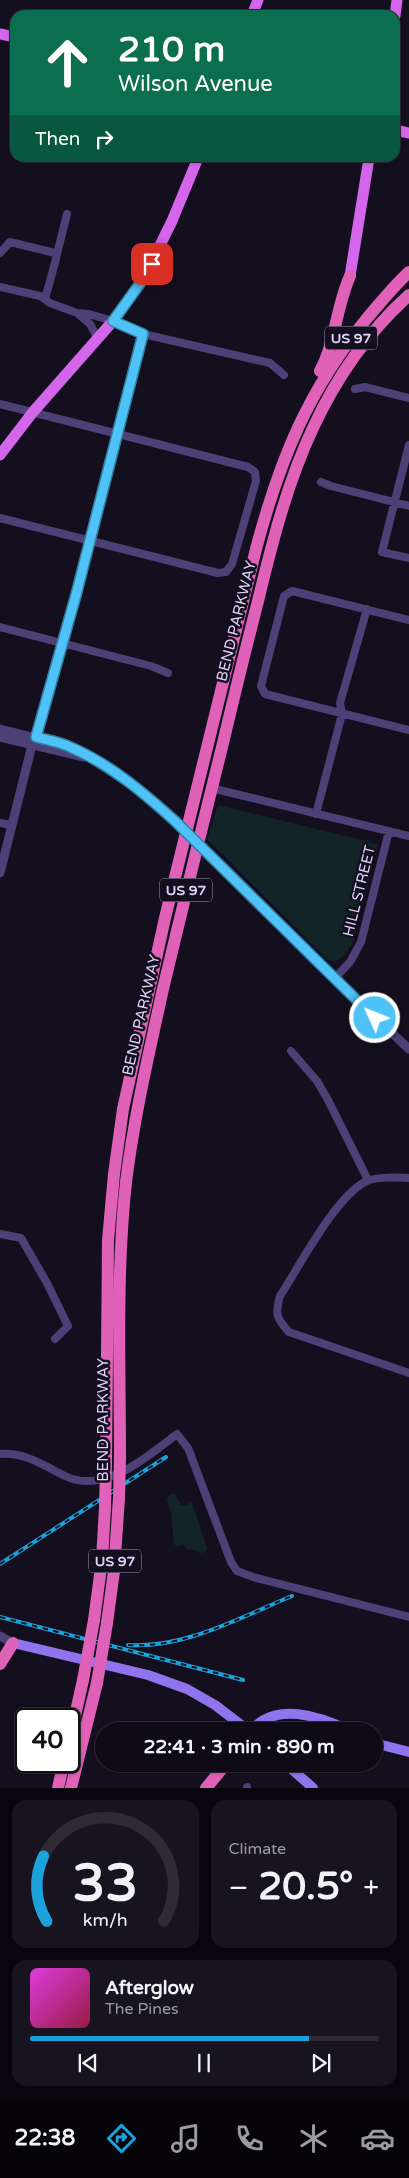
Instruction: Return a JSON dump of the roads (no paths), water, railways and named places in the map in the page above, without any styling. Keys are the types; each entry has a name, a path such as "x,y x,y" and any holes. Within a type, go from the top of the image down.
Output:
{"highway":[{"name":"BEND PARKWAY","path":"77,1708 94,1620 102,1560 106,1465 108,1240 114,1174 127,1084 183,843 256,549 280,470 304,411 344,347 397,283 409,272"},
{"path":"304,411 330,348 342,292 350,276"},
{"name":"BEND PARKWAY","path":"80,1751 108,1623 114,1570 120,1457 121,1250 128,1165 148,1055 211,788 268,559 297,464 324,405 361,348 409,294"},
{"path":"361,348 409,305"},
{"path":"0,1664 13,1643"},
{"path":"206,1788 219,1772"},
{"path":"58,1788 61,1773"},
{"name":"BEND PARKWAY","path":"71,1788 75,1773"},
{"path":"75,1788 76,1773"}],"main road":[{"path":"0,455 34,412 113,321 144,278 159,250 196,162"},
{"path":"350,276 368,162"},
{"path":"13,1643 148,1675 187,1689 238,1722"},
{"path":"260,1722 263,1719 291,1714 316,1716 330,1722"},
{"path":"383,1745 409,1752"},
{"path":"295,1772 314,1788"}],"street":[{"path":"45,299 67,214"},
{"path":"0,253 10,242 55,253 56,258"},
{"path":"0,287 40,296 77,314 90,324 98,338"},
{"path":"77,314 89,314 113,321 143,334 270,363 284,375"},
{"path":"0,873 11,825 90,540 143,334"},
{"path":"355,389 366,387 409,398"},
{"path":"0,404 248,467 255,472 256,481 232,564 226,572 218,573 0,518"},
{"path":"409,445 382,552 409,558"},
{"path":"321,482 409,506"},
{"path":"409,620 292,592 284,596 261,686 265,694 409,730"},
{"path":"316,814 342,714 340,703 367,609"},
{"path":"0,627 151,666 168,673"},
{"path":"0,730 92,759"},
{"path":"0,737 34,741 84,754 142,792 176,822 334,979 409,1049"},
{"path":"211,788 409,836"},
{"path":"0,823 11,825"},
{"name":"HILL STREET","path":"334,979 350,962 361,942 389,831"},
{"path":"291,1051 317,1082 328,1100 368,1180"},
{"path":"409,1178 368,1180 354,1190 334,1212 280,1296 276,1312 280,1323 289,1332 409,1374"},
{"path":"0,1234 21,1238 47,1283 68,1326 55,1339"},
{"path":"0,1454 20,1455 35,1460 74,1480 98,1481 137,1465 177,1434 188,1448 231,1562 237,1571 253,1577 409,1617"},
{"path":"0,1636 13,1643"}],"railway":[{"path":"0,1564 166,1457"},
{"path":"128,1645 149,1645 191,1637 232,1622 292,1596"},
{"path":"0,1617 243,1680"}]}
